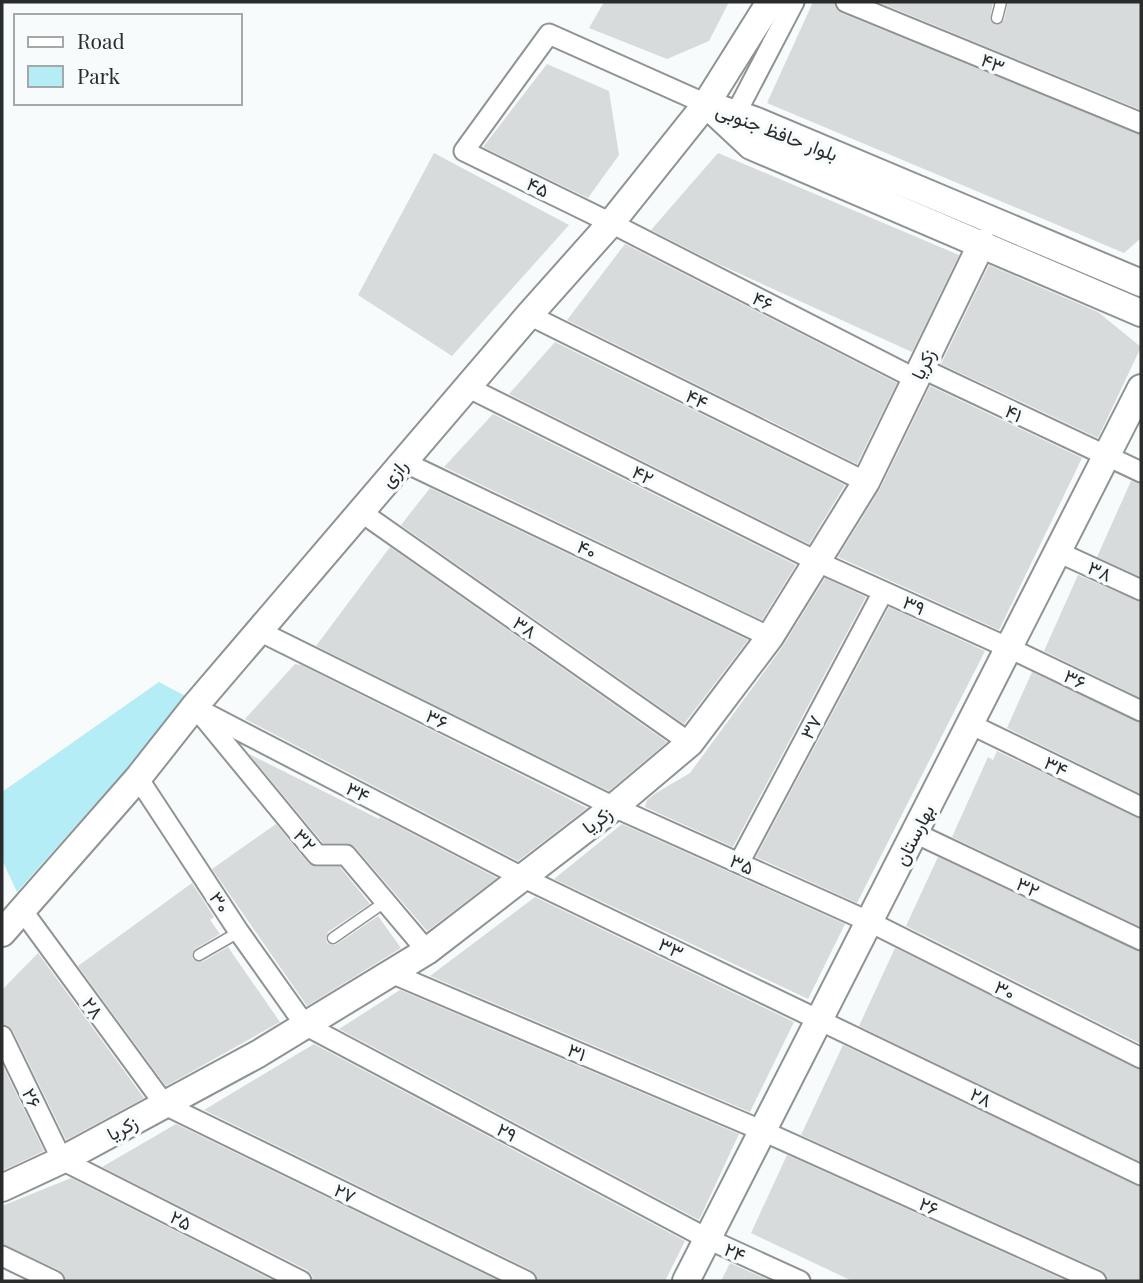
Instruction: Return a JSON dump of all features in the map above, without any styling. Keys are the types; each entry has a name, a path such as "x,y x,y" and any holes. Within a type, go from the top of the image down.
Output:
{"street":[{"name":"رازی","path":"2,933 138,778 194,707 467,387 611,223 706,104 770,2"},
{"path":"735,115 794,2"},
{"name":"۴۳","path":"846,2 1141,123"},
{"name":"۴۵","path":"611,223 464,151 549,34 706,104"},
{"name":"بلوار حافظ جنوبی","path":"706,104 754,120 1141,283"},
{"name":"بلوار حافظ جنوبی","path":"706,104 751,146 1141,313"},
{"name":"۴۶","path":"611,223 918,374"},
{"name":"زکریا","path":"2,1188 62,1160 165,1105 305,1025 426,951 614,807 690,743 769,637 866,482 982,243"},
{"name":"۴۴","path":"529,315 866,482"},
{"name":"۴۱","path":"918,374 1106,457"},
{"name":"۴۲","path":"467,387 818,562"},
{"name":"بهارستان","path":"686,1281 1141,388"},
{"path":"1106,457 1141,472"},
{"name":"۴۰","path":"404,462 769,637"},
{"name":"۳۸","path":"361,512 690,743"},
{"name":"۳۸","path":"1058,552 1141,590"},
{"name":"۳۹","path":"818,562 1009,648"},
{"name":"۳۷","path":"739,863 883,592"},
{"name":"۳۶","path":"259,631 614,807"},
{"name":"۳۶","path":"1009,648 1141,711"},
{"name":"۳۴","path":"194,707 522,877"},
{"name":"۳۲","path":"194,707 317,855 346,855 426,951"},
{"name":"۳۴","path":"970,724 1141,807"},
{"name":"۳۰","path":"138,778 239,932 305,1025"},
{"name":"۳۵","path":"614,807 870,922"},
{"name":"۳۲","path":"915,833 1141,940"},
{"name":"۳۳","path":"522,877 820,1019"},
{"name":"۲۸","path":"22,910 165,1105"},
{"name":"۳۰","path":"870,922 1141,1058"},
{"name":"۳۱","path":"391,973 763,1131"},
{"name":"۲۸","path":"820,1019 1141,1175"},
{"name":"۲۹","path":"305,1025 708,1239"},
{"name":"۲۶","path":"2,1036 62,1160"},
{"name":"۲۷","path":"165,1105 526,1281"},
{"name":"۲۶","path":"763,1131 1096,1281"},
{"name":"۲۵","path":"62,1160 301,1281"},
{"name":"۲۴","path":"708,1239 800,1281"},
{"path":"2,1256 54,1281"}],"lane":[{"path":"997,18 1001,2"},
{"path":"333,939 385,902"},
{"path":"199,955 239,932"}],"green space":[{"path":"159,682 189,698 17,892 2,860 2,792"}],"building":[{"path":"604,2 729,2 709,41 667,59 589,28"},
{"path":"813,2 834,2 841,13 1141,135 1141,238 1124,253 767,103"},
{"path":"878,2 993,2 990,19 996,25 1004,20 1008,2 1141,2 1141,110"},
{"path":"547,64 609,91 619,155 588,198 483,147"},
{"path":"434,153 569,225 452,356 358,295"},
{"path":"718,153 959,255 912,352 716,263 651,230"},
{"path":"625,244 897,383 857,464 567,320"},
{"path":"989,265 1098,312 1141,347 1098,438 941,364"},
{"path":"555,342 845,485 809,544 509,394"},
{"path":"930,386 1082,458 999,630 838,557 880,489"},
{"path":"493,414 796,565 762,620 444,467"},
{"path":"1131,481 1141,484 1141,577 1097,557"},
{"path":"430,488 748,640 684,724 401,525"},
{"path":"390,547 667,742 609,791 316,646"},
{"path":"1078,575 1141,602 1141,698 1044,651"},
{"path":"825,578 866,597 733,847 645,807 647,800 656,793 690,773 783,646"},
{"path":"889,607 985,651 857,903 756,857"},
{"path":"295,664 587,808 518,861 245,719"},
{"path":"1032,672 1141,723 1141,794 1007,728"},
{"path":"997,751 1141,819 1141,927 952,837 988,757 993,760"},
{"path":"249,754 379,819 380,817 497,878 427,931 355,847 347,843 323,843"},
{"path":"276,824 308,863 316,867 340,867 370,904 328,932 327,943 337,944 378,916 401,948 307,1006 212,869"},
{"path":"622,824 845,924 808,999 554,879"},
{"path":"938,857 1141,952 1141,1044 906,926"},
{"path":"192,883 214,917 210,920 220,934 195,949 193,959 202,962 228,947 280,1022 166,1086 78,966"},
{"path":"535,897 794,1022 750,1112 430,976"},
{"path":"895,948 1141,1070 1141,1162 859,1026"},
{"path":"38,953 144,1098 66,1140 13,1031 2,1024 2,990"},
{"path":"400,990 739,1134 699,1220 339,1029"},
{"path":"314,1044 685,1241 665,1281 538,1281 531,1270 204,1110"},
{"path":"843,1045 1141,1187 1141,1281 1108,1281 1101,1270 801,1135"},
{"path":"2,1064 44,1151 2,1171"},
{"path":"176,1124 499,1281 313,1281 307,1270 102,1167"},
{"path":"787,1155 1067,1281 852,1281 751,1233"},
{"path":"71,1178 274,1281 66,1281 59,1270 2,1244 2,1206"},
{"path":"730,1263 771,1281 721,1281"}]}
